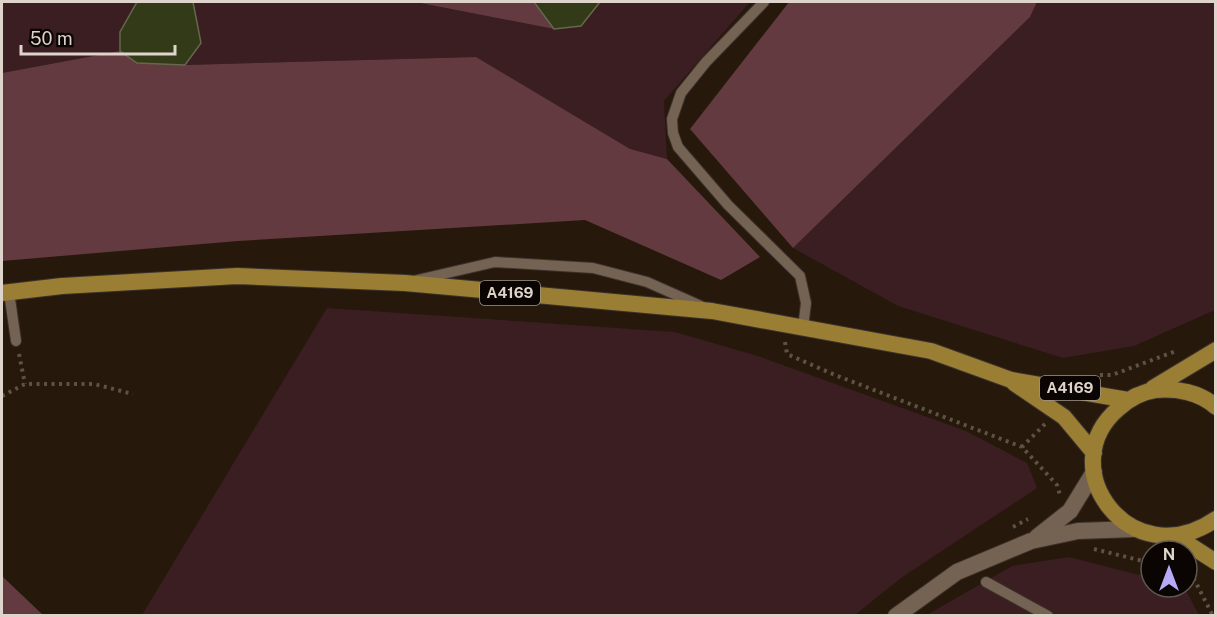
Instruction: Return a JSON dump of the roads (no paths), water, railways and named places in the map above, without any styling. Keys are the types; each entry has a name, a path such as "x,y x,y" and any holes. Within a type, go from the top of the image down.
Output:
{"main road":[{"name":"A4169","path":"5,292 62,285 237,276 405,283 712,311 931,351 1011,380 1128,400"},
{"path":"1215,350 1147,392 1128,400 1106,423 1094,453 1094,472 1101,495 1114,515 1134,529 1155,536 1177,537 1200,530 1215,519"},
{"name":"A4169","path":"1011,380 1057,412 1094,453"},
{"path":"1147,392 1169,389 1191,393 1215,407"},
{"path":"1177,537 1215,562"}],"street":[{"path":"1031,541 1070,511 1094,472"},
{"path":"896,615 957,572 1031,541 1078,531 1134,529"}],"lane":[{"path":"764,2 706,62 681,93 672,119 673,133 678,147 728,205 800,276 806,303 803,328"},
{"path":"405,283 495,262 593,268 647,282 712,311"},
{"path":"5,292 16,341"},
{"path":"986,582 1048,615"}]}
